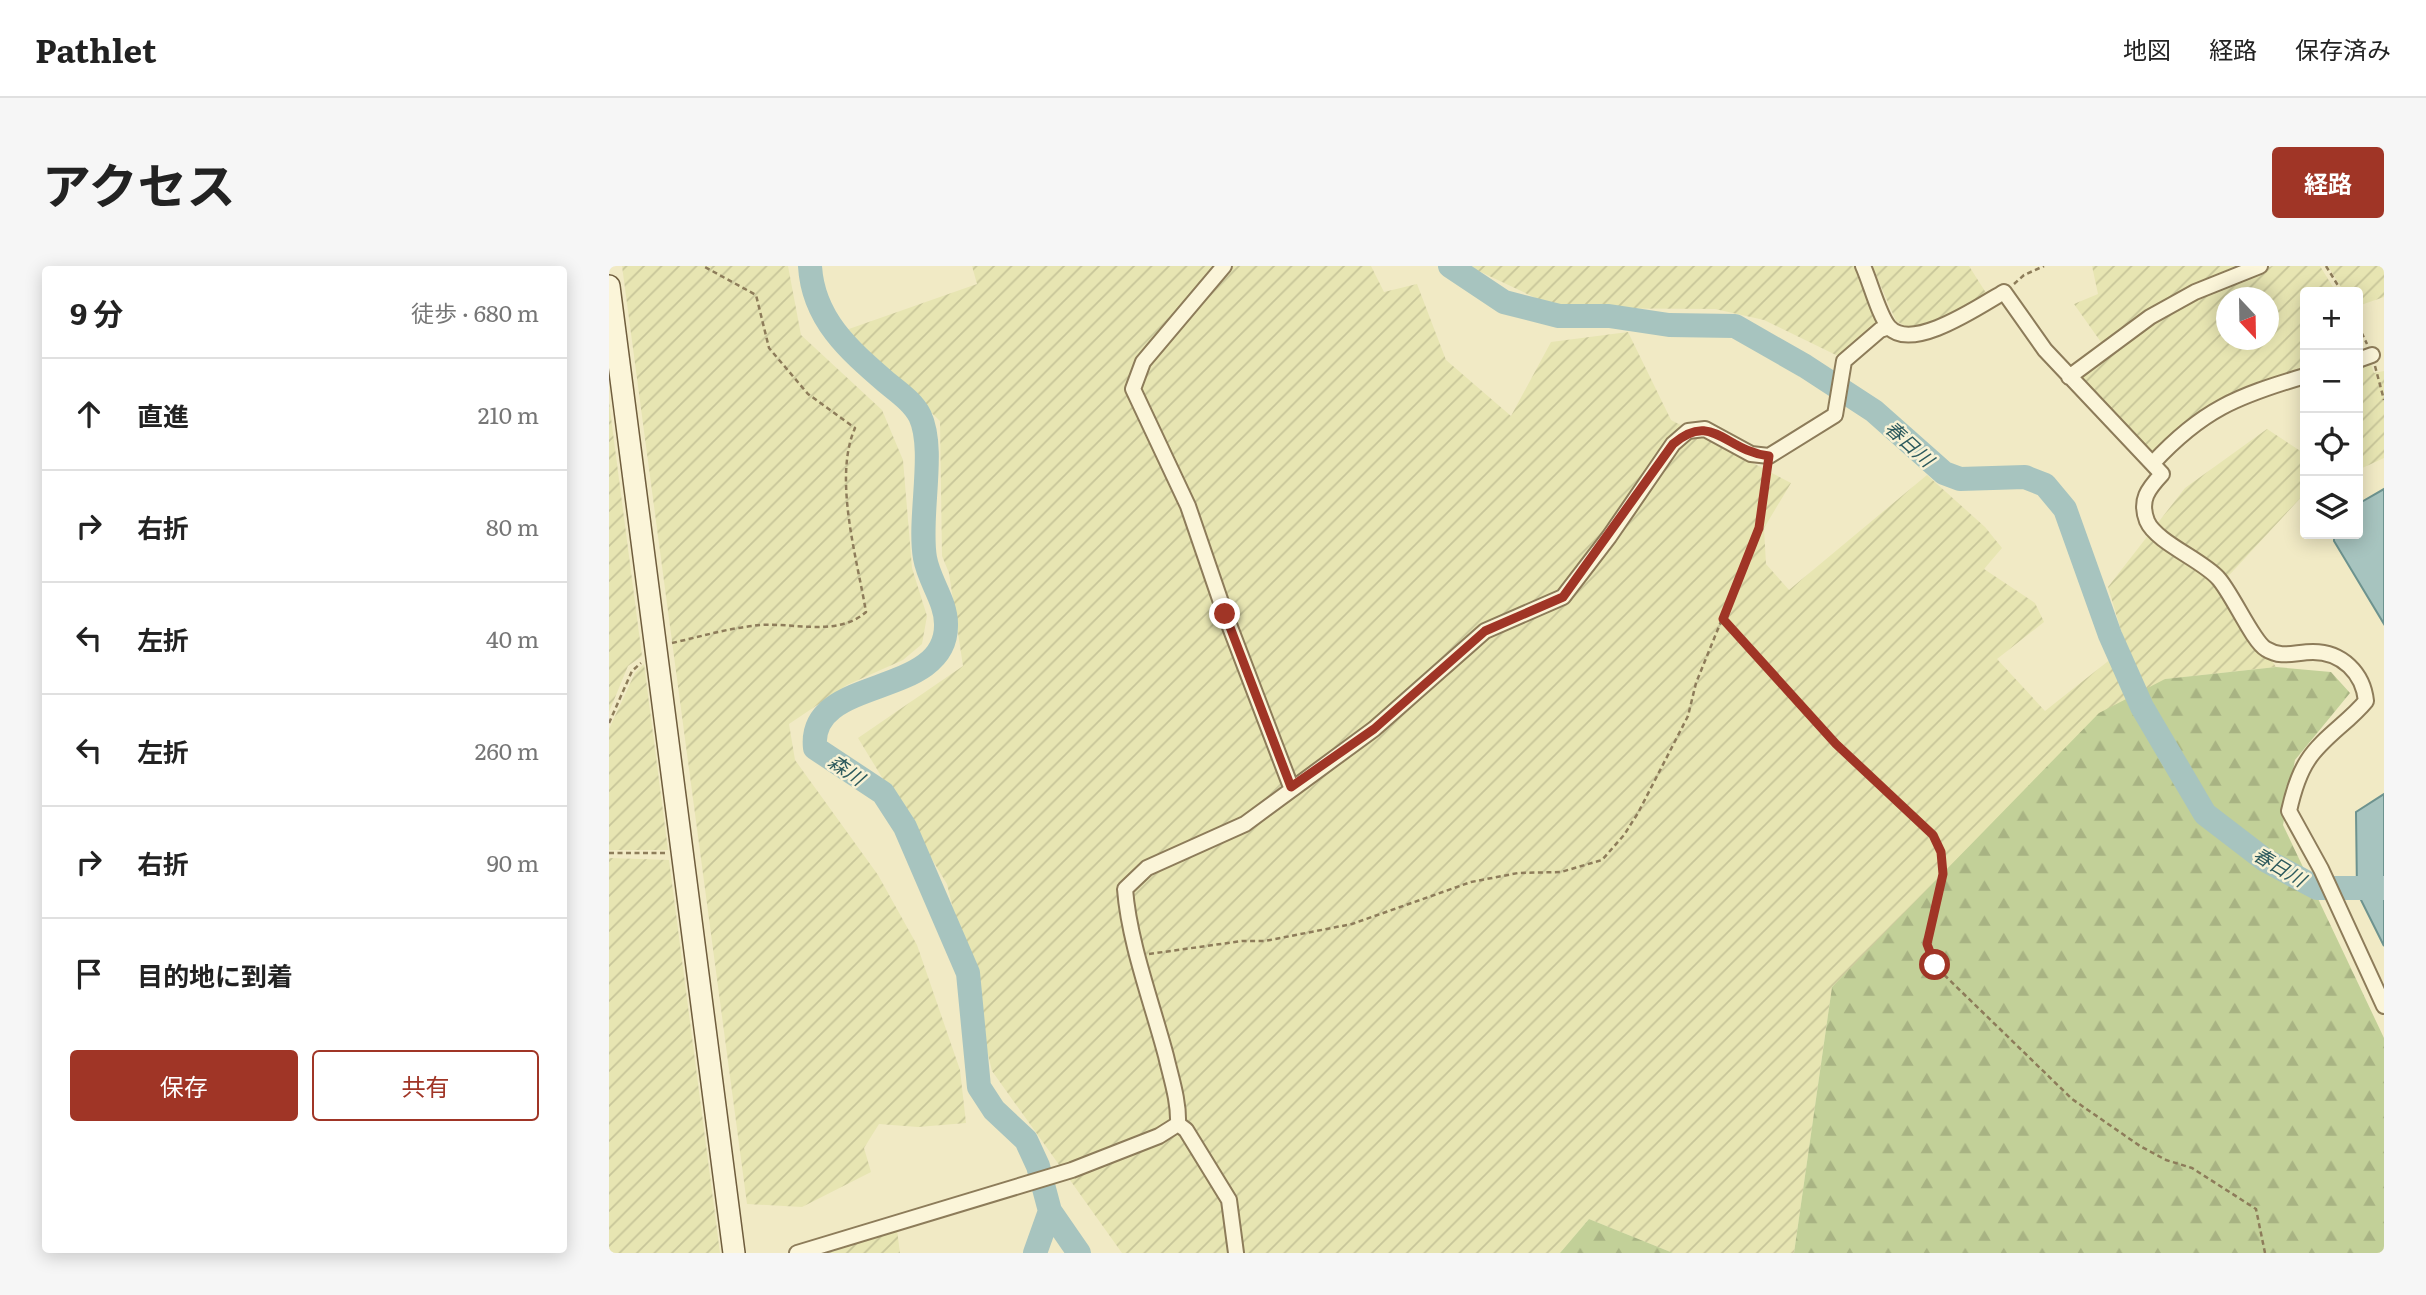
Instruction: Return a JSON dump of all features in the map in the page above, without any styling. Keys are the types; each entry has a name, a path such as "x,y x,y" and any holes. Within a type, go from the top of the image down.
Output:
{"street":[{"path":"1224,266 1143,362 1133,388 1188,506 1225,614 1291,787"},
{"path":"1863,266 1889,327 1904,335 1935,329 2004,292 2045,350 2162,474 2150,487 2142,502 2148,523 2216,575 2230,592 2262,648 2279,656 2314,652 2345,661 2364,683 2366,701 2354,717 2309,758 2293,791 2289,811 2327,883 2384,1006"},
{"path":"2069,377 2150,317 2195,292 2260,266"},
{"path":"609,286 734,1253"},
{"path":"1236,1253 1229,1200 1186,1130 1178,1124 1173,1082 1139,955 1127,924 1125,889 1147,868 1245,824 1291,787 1374,729 1485,631 1563,597 1673,444 1688,431 1705,429 1751,454 1769,456 1835,415 1845,361 1880,330 1889,327"},
{"path":"2153,463 2202,417 2237,398 2300,378"},
{"path":"797,1253 1072,1170 1147,1141 1178,1124"}],"path":[{"path":"609,723 632,671 654,650 672,643 754,625 796,628 854,622 866,612 846,489 849,443 855,428 808,394 769,348 757,295 703,266"},
{"path":"2004,292 2024,275 2044,266"},
{"path":"2326,266 2339,287"},
{"path":"1139,955 1243,940 1265,941 1352,924 1471,882 1518,873 1561,872 1602,860 1631,824 1688,716 1696,683 1759,528 1769,456"},
{"path":"1723,619 1836,744 1933,835 1941,852 1943,874 1927,944 1935,965 2072,1099 2140,1146 2166,1160 2192,1168 2256,1209 2265,1253"},
{"path":"609,853 681,853"}],"shaded area":[{"path":"622,266 788,266 801,335 882,410 903,460 912,568 927,616 922,644 903,660 847,685 789,724 795,760 878,875 917,945 960,1070 966,1123 918,1127 879,1124 864,1148 871,1172 802,1207 747,1204"},
{"path":"972,266 1371,266 1384,292 1417,284 1446,360 1511,416 1551,342 1628,332 1671,420 1791,483 1764,528 1766,564 1789,590 1927,475 1985,527 2002,548 1984,569 2035,603 2044,622 1997,659 2045,711 2126,647 2108,587 2185,488 2267,429 2300,451 2300,498 2221,584 2276,667 2165,679 1832,987 1794,1253 1673,1253 1589,1219 1560,1253 1122,1253 992,1071 947,884 858,738 963,666 949,573 942,556 940,421 846,330 977,284"},
{"path":"1468,266 1858,266 1880,317 1877,329 1838,356 1764,320 1715,309 1557,308"},
{"path":"1872,266 1969,266 1988,296 1931,324 1909,328 1896,321"},
{"path":"2092,266 2246,266 2103,345 2074,304 2098,294"},
{"path":"2272,266 2320,266 2333,287 2300,287 2300,373 2234,394 2154,455 2077,376 2134,333 2192,299 2216,289 2216,350 2279,350 2279,287 2221,287"},
{"path":"2328,266 2384,266 2384,297 2363,304 2363,287 2341,287"},
{"path":"2370,361 2374,373 2384,371 2384,458 2363,468 2363,413 2363,363"},
{"path":"609,402 642,656 628,666 609,712"},
{"path":"644,664 668,850 609,850 609,729 635,673"},
{"path":"609,858 669,860 720,1253 609,1253"},
{"path":"897,1230 900,1253 822,1253"}],"green space":[{"path":"2276,667 2331,672 2350,693 2295,760 2283,825 2384,1038 2384,1253 1794,1253 1832,987 2099,713 2165,679"},
{"path":"1589,1219 1673,1253 1560,1253"}],"water":[{"path":"2384,489 2384,624 2334,541 2363,539 2363,501"},
{"path":"2384,794 2384,946 2357,892 2356,812"}],"waterway":[{"name":"森川","path":"810,266 818,302 835,332 859,358 909,402 920,416 927,447 923,542 925,558 943,607 946,624 941,648 925,665 832,708 818,725 815,748 883,793 905,827 968,973 979,1087 994,1110 1026,1140 1038,1166 1050,1211 1079,1253"},
{"name":"春日川","path":"1450,266 1504,302 1559,316 1609,316 1669,325 1735,326 1805,366 1874,411 1944,473 1960,479 2025,477 2045,485 2065,509 2110,635 2142,707 2205,814 2265,860 2317,888 2384,888"},
{"path":"1035,1253 1050,1211"}],"route":[{"path":"1225,614 1246,663 1291,787 1374,729 1485,631 1563,597 1609,537 1673,444 1688,431 1705,429 1751,454 1769,456 1759,528 1723,619 1836,744 1933,835 1941,852 1943,874 1927,944 1935,965"}]}
